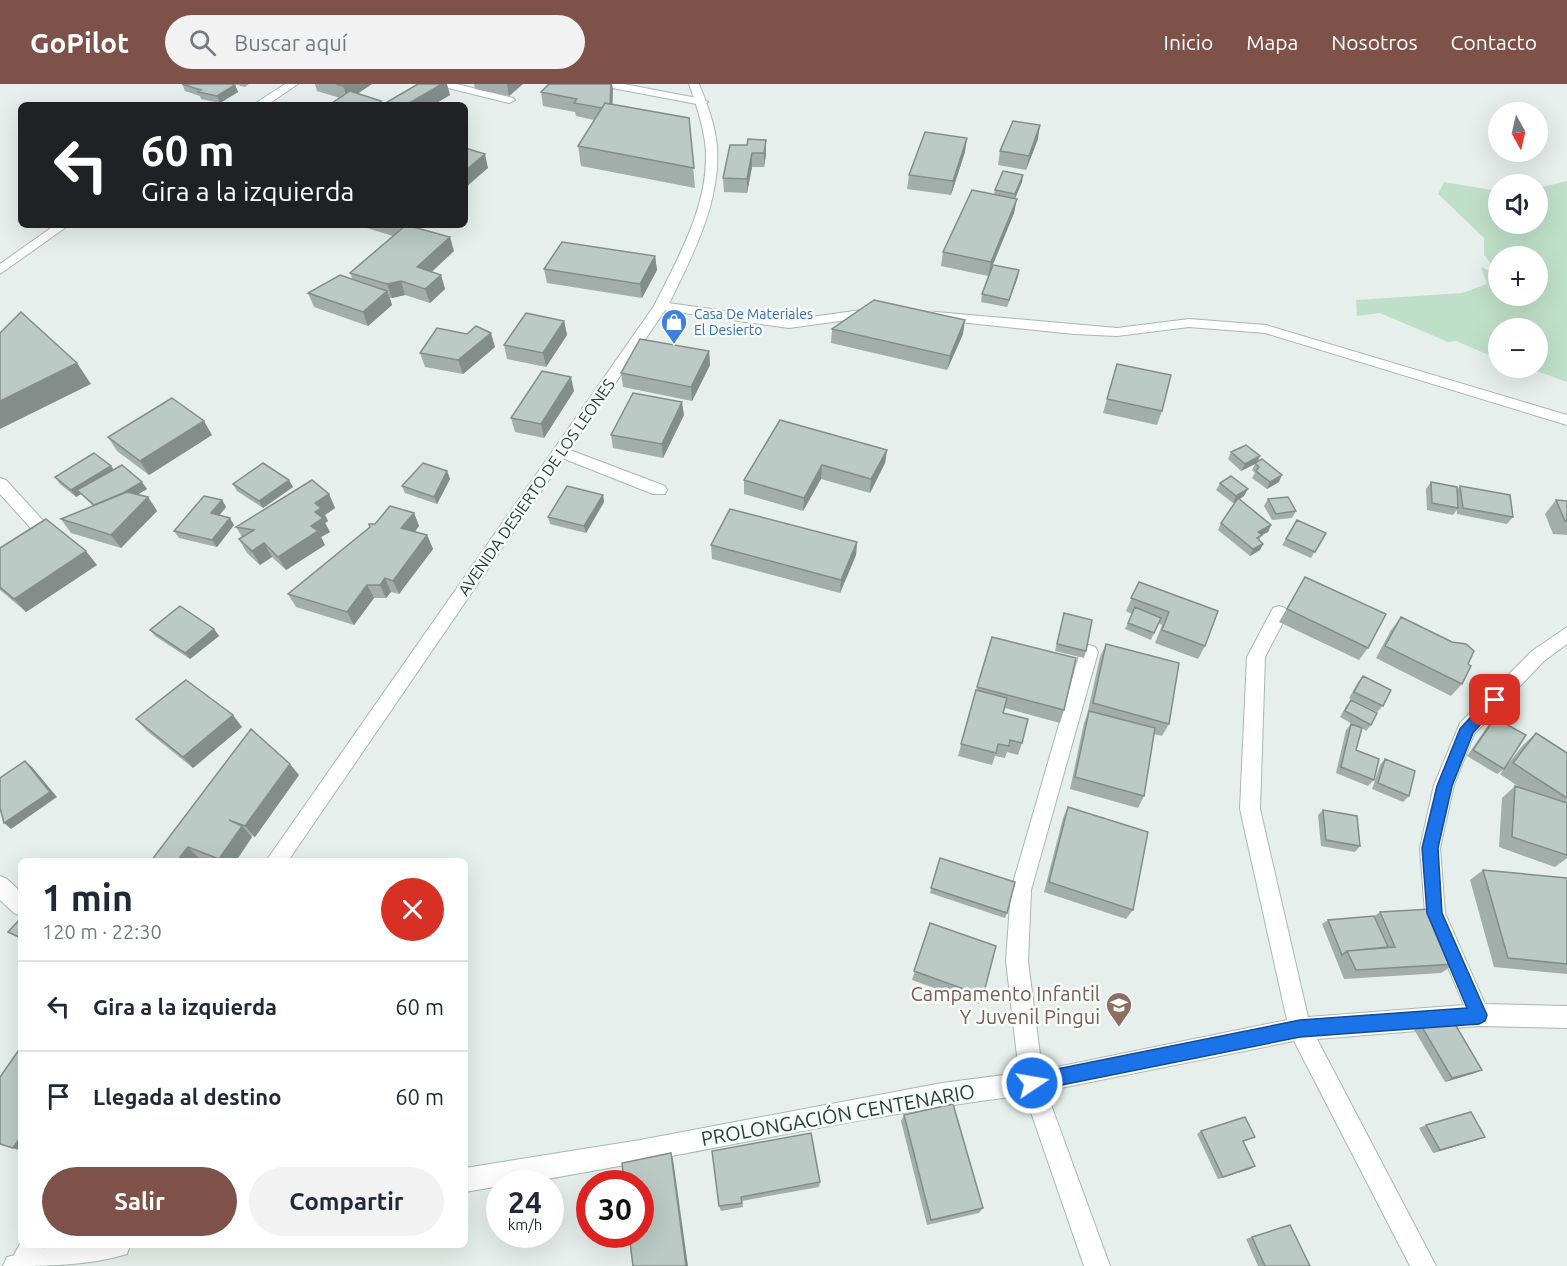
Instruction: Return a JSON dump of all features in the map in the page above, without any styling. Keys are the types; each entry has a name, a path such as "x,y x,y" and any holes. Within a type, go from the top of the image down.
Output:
{"street":[{"path":"264,102 293,84"},
{"path":"444,84 509,100"},
{"path":"608,84 702,102"},
{"name":"AVENIDA DESIERTO DE LOS LEONES","path":"278,858 562,452 661,306 705,209 712,178 711,142 702,102 694,84"},
{"path":"0,270 59,228"},
{"path":"661,306 789,324 890,310"},
{"path":"926,315 1074,330 1117,332 1189,323 1266,329 1567,420"},
{"path":"562,452 658,490"},
{"path":"0,484 43,531"},
{"path":"1279,613 1256,657 1250,809 1300,1029 1423,1266"},
{"path":"1479,1015 1435,913 1430,848 1444,786 1467,729 1538,656 1567,634"},
{"path":"1089,652 1022,890 1017,961 1032,1083 1097,1266"},
{"path":"0,886 18,903"},
{"name":"PROLONGACIÓN CENTENARIO","path":"468,1180 640,1152 942,1094 1032,1083 1300,1029 1479,1015 1567,1017"},
{"path":"23,1260 99,1248"}],"green space":[{"path":"1567,181 1567,382 1548,375 1548,318 1488,318 1488,355 1456,341 1448,342 1380,313 1357,316 1356,300 1462,293 1487,284 1481,267 1488,270 1488,306 1548,306 1548,246 1488,246 1488,260 1484,255 1484,238 1438,194 1444,182 1488,189 1488,234 1548,234 1548,186"}],"building":[{"path":"182,84 235,85 217,96 198,92 201,90"},
{"path":"418,84 442,84 411,102 387,102"},
{"path":"549,84 611,84 610,104 605,103 602,108 574,103 577,99 541,92"},
{"path":"350,91 381,101 380,102 334,102"},
{"path":"605,103 689,118 694,168 578,146"},
{"path":"1013,121 1040,125 1029,156 1000,151"},
{"path":"925,132 967,138 953,181 909,175"},
{"path":"748,139 766,140 764,153 752,153 747,179 723,178 730,145 747,145"},
{"path":"468,149 485,154 468,168"},
{"path":"1003,171 1023,175 1015,194 995,190"},
{"path":"972,190 1017,199 991,262 943,252"},
{"path":"402,228 417,228 450,237 417,267 441,275 425,289 401,281 387,284 350,273"},
{"path":"562,242 655,256 640,284 544,269"},
{"path":"993,265 1019,270 1009,300 982,294"},
{"path":"340,275 387,291 363,312 308,293"},
{"path":"874,300 965,320 950,356 832,329"},
{"path":"21,312 77,363 0,401 0,333"},
{"path":"526,313 564,321 543,353 504,345"},
{"path":"476,326 491,333 458,360 420,353 437,328 467,334"},
{"path":"640,339 709,351 691,387 621,373"},
{"path":"1117,364 1171,375 1162,411 1107,399"},
{"path":"542,371 571,377 541,424 511,418"},
{"path":"633,393 682,402 662,444 611,435"},
{"path":"172,398 204,421 140,461 108,437"},
{"path":"780,420 887,450 871,479 822,465 804,498 744,480"},
{"path":"1246,445 1260,456 1245,464 1231,452"},
{"path":"94,453 111,466 71,490 55,477"},
{"path":"1262,459 1282,475 1270,482 1256,471 1259,467 1255,463"},
{"path":"263,463 289,480 259,501 233,484"},
{"path":"423,463 447,471 434,497 402,486"},
{"path":"122,465 142,482 94,505 77,490"},
{"path":"1231,476 1248,489 1236,496 1220,483"},
{"path":"312,480 329,494 315,503 321,508 315,512 323,518 311,526 318,531 278,557 264,543 252,551 239,539 254,530 236,527"},
{"path":"1431,482 1457,487 1458,508 1432,503"},
{"path":"567,486 603,495 584,526 548,517"},
{"path":"1460,486 1510,495 1513,517 1463,508"},
{"path":"127,492 148,497 111,535 61,519"},
{"path":"204,496 222,500 211,513 230,518 212,540 174,531"},
{"path":"1288,497 1296,511 1276,514 1268,499"},
{"path":"1238,498 1271,525 1258,532 1262,535 1257,538 1263,544 1253,549 1221,523"},
{"path":"1556,500 1567,501 1567,521 1565,521"},
{"path":"390,506 414,513 401,528 427,535 393,581 385,578 380,585 367,585 347,612 288,594 370,527 369,524 375,524"},
{"path":"730,509 857,542 841,580 711,545"},
{"path":"46,519 86,551 14,599 0,587 0,548"},
{"path":"1297,520 1326,533 1315,552 1286,539"},
{"path":"1305,577 1386,614 1368,648 1287,609"},
{"path":"1139,582 1218,611 1205,646 1162,630 1169,612 1131,598"},
{"path":"180,606 214,629 185,653 150,630"},
{"path":"1135,607 1161,618 1154,633 1128,623"},
{"path":"1064,613 1092,620 1086,651 1057,644"},
{"path":"1401,617 1452,642 1466,644 1474,651 1468,664 1471,666 1462,684 1385,646"},
{"path":"992,637 1076,658 1064,710 977,687"},
{"path":"1106,644 1179,663 1169,724 1093,703"},
{"path":"1363,676 1391,690 1383,706 1354,692"},
{"path":"186,680 233,715 183,757 136,719"},
{"path":"976,690 1007,698 1003,713 1028,719 1022,743 1010,740 1009,746 998,744 996,753 961,744"},
{"path":"1351,700 1377,713 1371,725 1345,711"},
{"path":"1089,711 1155,728 1144,796 1075,777"},
{"path":"1495,718 1526,735 1504,769 1473,750"},
{"path":"1351,724 1362,728 1356,750 1379,759 1374,780 1341,767"},
{"path":"251,729 290,764 245,826 229,820 242,826 220,858 188,847 179,858 153,858"},
{"path":"1536,733 1567,753 1567,798 1513,763"},
{"path":"1385,759 1415,771 1409,796 1378,783"},
{"path":"25,761 50,792 4,823 0,808 0,778"},
{"path":"1515,786 1567,803 1567,855 1512,837"},
{"path":"1068,807 1148,832 1133,910 1049,882"},
{"path":"1323,810 1357,816 1360,846 1326,840"},
{"path":"940,858 1015,882 1007,913 931,888"},
{"path":"1483,870 1567,878 1567,964 1508,958"},
{"path":"1431,909 1455,964 1356,970 1347,951 1395,947 1380,912"},
{"path":"1374,916 1388,947 1347,951 1342,955 1328,920"},
{"path":"18,921 18,937 8,932"},
{"path":"930,923 996,946 983,996 914,971"},
{"path":"1449,1014 1482,1070 1452,1078 1419,1022"},
{"path":"18,1051 18,1140 13,1148 0,1144 0,1077"},
{"path":"953,1104 983,1208 931,1220 904,1115"},
{"path":"1471,1112 1485,1137 1440,1150 1426,1125"},
{"path":"1245,1117 1255,1137 1243,1141 1255,1166 1223,1177 1201,1131"},
{"path":"811,1133 820,1182 741,1197 742,1203 719,1206 712,1151"},
{"path":"671,1153 686,1266 633,1266 631,1248 654,1248 654,1170 623,1170 622,1163"},
{"path":"1290,1225 1310,1266 1265,1266 1252,1237"}],"place":[{"name":"Casa De Materiales El Desierto","path":"674,345"},
{"name":"Campamento Infantil Y Juvenil Pingui","path":"1119,1028"}],"route":[{"path":"1032,1083 1300,1029 1479,1015 1435,913 1430,848 1444,786 1467,729 1495,700"}]}
